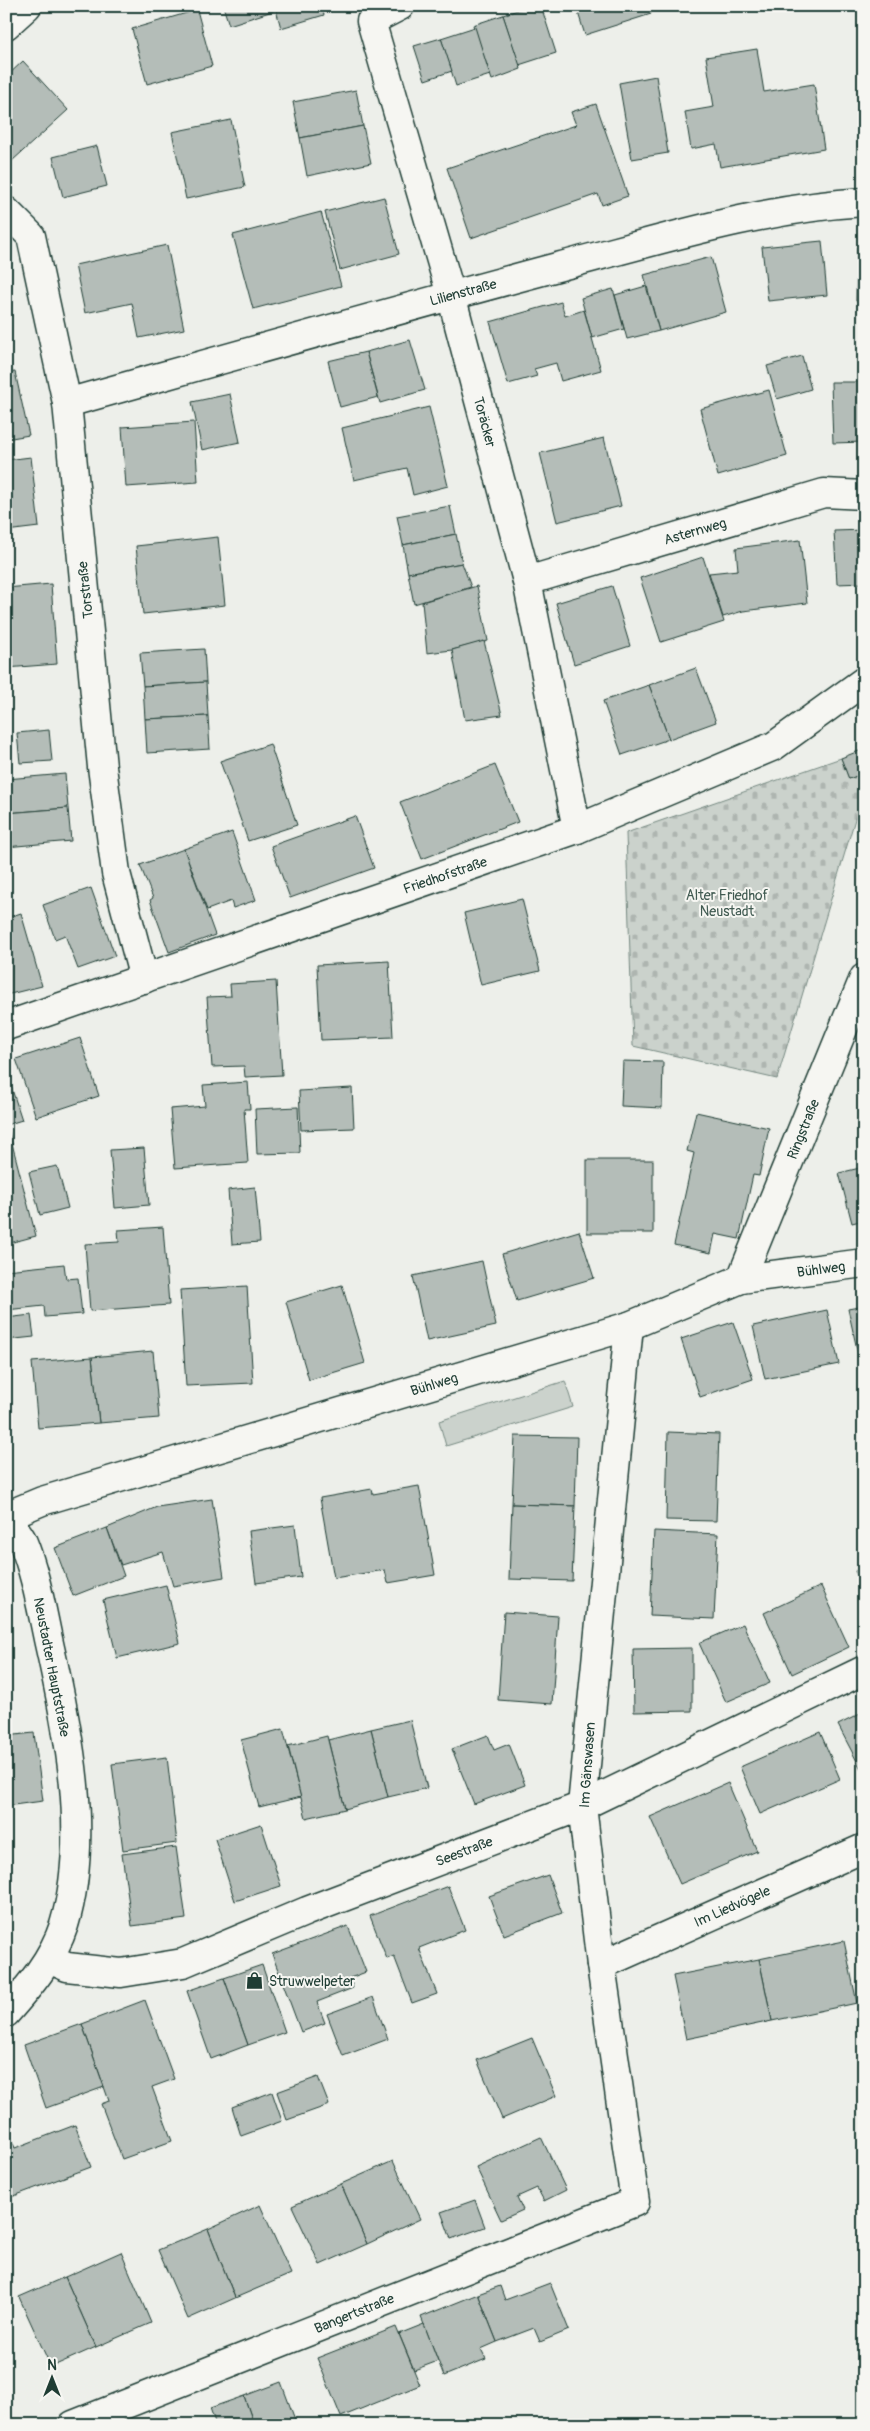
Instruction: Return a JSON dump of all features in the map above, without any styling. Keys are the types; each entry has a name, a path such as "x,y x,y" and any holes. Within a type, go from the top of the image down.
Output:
{"street":[{"path":"6,25 27,6"},
{"name":"Toräcker","path":"400,6 371,21 451,295 527,581 576,829"},
{"name":"Lilienstraße","path":"67,403 451,295 694,231 816,205 864,202"},
{"name":"Torstraße","path":"6,211 31,236 67,403 103,776 116,873 144,979"},
{"name":"Asternweg","path":"527,581 824,493 864,495"},
{"name":"Friedhofstraße","path":"6,1026 576,829 774,746 864,681"},
{"name":"Ringstraße","path":"742,1279 864,978"},
{"name":"Bühlweg","path":"6,1517 48,1499 629,1326 742,1279 864,1263"},
{"name":"Im Gänswasen","path":"629,1326 582,1806 601,1965 635,2202"},
{"name":"Neustadter Hauptstraße","path":"6,1517 21,1538 41,1607 61,1698 74,1796 75,1846 71,1888 64,1925 49,1959 6,2013"},
{"name":"Seestraße","path":"49,1959 67,1967 121,1973 183,1962 307,1911 582,1806 864,1670"},
{"name":"Im Liedvögele","path":"601,1965 864,1848"},
{"name":"Bangertstraße","path":"73,2425 635,2202"}],"green space":[{"name":"Alter Friedhof Neustadt","path":"841,758 849,779 864,773 864,789 777,1079 633,1046 626,833"},
{"path":"565,1381 573,1407 446,1446 439,1421"}],"building":[{"path":"223,6 275,6 276,10 229,25"},
{"path":"275,6 321,6 324,15 281,28"},
{"path":"529,6 541,6 556,53 519,65 503,15"},
{"path":"576,6 648,6 651,14 585,35"},
{"path":"197,10 212,66 147,84 132,29"},
{"path":"503,15 521,69 492,80 473,25"},
{"path":"475,27 490,75 456,86 441,38"},
{"path":"441,38 452,71 425,80 414,46"},
{"path":"757,49 764,92 814,84 824,149 720,167 716,144 691,149 685,112 714,107 706,57"},
{"path":"23,61 68,110 12,161 6,154 6,77"},
{"path":"656,76 668,153 632,159 619,83"},
{"path":"356,90 363,126 300,138 293,102"},
{"path":"860,96 864,97 864,149 858,149"},
{"path":"596,104 628,196 602,205 598,194 471,238 447,168 576,125 571,112"},
{"path":"231,120 245,187 186,199 172,132"},
{"path":"363,126 371,163 307,176 300,138"},
{"path":"97,146 107,186 63,197 53,157"},
{"path":"384,197 399,254 340,270 325,212"},
{"path":"321,212 341,286 253,309 233,235"},
{"path":"822,241 827,295 768,301 762,247"},
{"path":"167,245 184,329 139,338 132,303 85,313 75,265"},
{"path":"857,247 864,247 864,301 856,301"},
{"path":"711,257 726,312 659,331 644,275"},
{"path":"646,286 659,331 627,339 615,295"},
{"path":"613,289 624,329 592,338 581,298"},
{"path":"561,302 565,316 584,310 601,370 561,381 556,363 534,369 537,376 508,384 490,322"},
{"path":"410,340 425,390 380,403 366,352"},
{"path":"366,352 378,397 340,407 328,361"},
{"path":"802,356 811,389 777,399 767,366"},
{"path":"15,372 29,435 6,439 6,373"},
{"path":"831,382 864,382 864,442 833,443"},
{"path":"769,390 787,456 718,476 700,409"},
{"path":"230,394 240,442 202,450 192,402"},
{"path":"429,407 448,486 413,495 407,468 354,480 342,428"},
{"path":"194,422 198,482 126,487 122,427"},
{"path":"604,438 621,506 557,522 540,453"},
{"path":"31,457 39,527 6,531 6,460"},
{"path":"450,506 456,534 403,545 397,516"},
{"path":"864,530 864,583 837,584 834,531"},
{"path":"456,534 462,563 408,573 403,545"},
{"path":"218,537 225,605 143,614 136,546"},
{"path":"800,540 807,603 743,611 723,617 709,573 738,570 736,548"},
{"path":"703,557 724,622 661,642 640,578"},
{"path":"462,563 471,587 414,604 408,573"},
{"path":"51,584 57,664 6,668 6,588"},
{"path":"477,586 488,641 452,650 427,653 422,602"},
{"path":"612,586 630,646 574,664 556,603"},
{"path":"484,641 502,715 465,720 452,650"},
{"path":"204,649 206,682 143,686 140,653"},
{"path":"696,668 716,722 669,739 649,685"},
{"path":"206,682 208,716 145,719 143,686"},
{"path":"649,685 669,739 622,755 603,701"},
{"path":"208,716 210,749 147,753 145,719"},
{"path":"49,730 52,761 20,763 17,733"},
{"path":"270,744 297,825 248,841 220,761"},
{"path":"864,749 864,773 849,779 841,758"},
{"path":"495,765 518,822 422,859 400,802"},
{"path":"65,774 68,808 6,813 6,779"},
{"path":"68,808 71,841 6,847 6,813"},
{"path":"355,816 374,868 290,898 271,846"},
{"path":"232,832 256,900 233,908 231,901 207,910 184,849"},
{"path":"184,849 215,935 169,952 150,900 153,898 140,865"},
{"path":"91,888 115,956 78,969 65,935 55,939 43,905"},
{"path":"522,899 540,971 481,985 464,913"},
{"path":"21,913 42,986 6,995 6,918"},
{"path":"389,961 393,1037 321,1040 317,965"},
{"path":"276,981 282,1075 245,1077 244,1066 212,1067 207,997 231,996 230,984"},
{"path":"80,1038 99,1096 36,1117 16,1059"},
{"path":"623,1061 663,1062 662,1108 621,1106"},
{"path":"6,1071 22,1120 6,1125"},
{"path":"248,1082 250,1109 244,1109 248,1163 175,1168 170,1109 205,1106 203,1085"},
{"path":"352,1088 354,1128 301,1130 299,1091"},
{"path":"298,1107 300,1153 257,1154 255,1109"},
{"path":"696,1112 769,1128 759,1176 753,1175 739,1239 715,1234 711,1253 674,1245 694,1153 687,1151"},
{"path":"9,1132 36,1236 6,1244 6,1133"},
{"path":"144,1148 149,1205 115,1208 110,1150"},
{"path":"587,1160 653,1160 653,1233 587,1233"},
{"path":"57,1166 68,1208 40,1215 29,1172"},
{"path":"864,1167 864,1220 852,1223 839,1173"},
{"path":"255,1187 260,1242 232,1244 228,1190"},
{"path":"163,1227 169,1305 90,1311 85,1244 119,1242 118,1230"},
{"path":"579,1231 594,1278 517,1301 502,1254"},
{"path":"482,1261 496,1326 427,1341 413,1276"},
{"path":"64,1264 66,1279 78,1278 82,1314 45,1317 44,1306 6,1310 6,1270"},
{"path":"342,1285 365,1363 309,1380 286,1302"},
{"path":"247,1286 253,1383 186,1386 180,1290"},
{"path":"864,1306 864,1353 858,1354 848,1309"},
{"path":"827,1310 839,1364 765,1379 753,1326"},
{"path":"31,1315 34,1337 6,1340 6,1318"},
{"path":"733,1322 753,1379 700,1397 681,1339"},
{"path":"153,1351 159,1418 99,1423 92,1357"},
{"path":"92,1357 99,1423 38,1428 32,1362"},
{"path":"6,1387 11,1430 6,1430"},
{"path":"668,1432 719,1434 716,1521 666,1520"},
{"path":"515,1436 577,1437 575,1506 512,1504"},
{"path":"419,1486 435,1575 388,1583 385,1570 334,1578 320,1498 372,1489 373,1494"},
{"path":"212,1499 224,1577 173,1586 163,1552 121,1565 107,1528 157,1507"},
{"path":"512,1504 575,1506 572,1581 509,1579"},
{"path":"295,1525 301,1577 256,1583 249,1531"},
{"path":"107,1528 124,1576 73,1596 55,1548"},
{"path":"654,1531 718,1534 714,1619 650,1616"},
{"path":"864,1566 864,1589 855,1571"},
{"path":"166,1585 180,1643 117,1658 103,1600"},
{"path":"821,1586 849,1647 792,1674 764,1613"},
{"path":"504,1612 558,1616 552,1704 498,1700"},
{"path":"743,1624 770,1683 726,1702 699,1643"},
{"path":"692,1648 692,1711 634,1712 633,1649"},
{"path":"864,1712 864,1768 861,1769 838,1725"},
{"path":"410,1720 427,1788 388,1797 371,1729"},
{"path":"283,1729 301,1797 259,1807 241,1740"},
{"path":"371,1729 388,1797 345,1809 328,1740"},
{"path":"820,1732 840,1779 760,1814 740,1767"},
{"path":"34,1733 43,1801 6,1806 6,1736"},
{"path":"488,1735 494,1750 509,1744 525,1785 474,1804 452,1749"},
{"path":"327,1736 345,1809 306,1818 288,1746"},
{"path":"167,1757 177,1843 123,1850 112,1764"},
{"path":"728,1783 757,1851 680,1884 650,1817"},
{"path":"261,1824 281,1886 235,1901 215,1839"},
{"path":"176,1847 186,1919 132,1926 122,1854"},
{"path":"548,1875 562,1913 504,1935 489,1896"},
{"path":"448,1886 465,1930 419,1948 437,1994 412,2003 394,1956 387,1959 370,1916"},
{"path":"348,1926 366,1972 350,1978 353,1988 317,2002 325,2023 301,2032 272,1954"},
{"path":"844,1941 857,2003 772,2021 759,1959"},
{"path":"759,1959 772,2021 686,2039 673,1976"},
{"path":"262,1965 285,2032 248,2045 224,1978"},
{"path":"224,1978 248,2045 211,2059 187,1991"},
{"path":"373,1997 388,2039 343,2056 327,2014"},
{"path":"145,2000 174,2079 152,2087 172,2141 122,2159 101,2104 109,2101 82,2024"},
{"path":"82,2024 104,2087 46,2108 24,2045"},
{"path":"532,2038 556,2096 502,2119 477,2060"},
{"path":"318,2077 329,2105 287,2120 277,2092"},
{"path":"272,2092 282,2121 241,2136 232,2107"},
{"path":"75,2125 91,2167 6,2199 6,2127 15,2148"},
{"path":"541,2137 566,2190 544,2201 537,2188 517,2197 523,2210 501,2220 476,2167"},
{"path":"393,2161 420,2219 367,2244 341,2184"},
{"path":"341,2184 367,2244 320,2265 292,2206"},
{"path":"475,2200 485,2227 451,2239 441,2212"},
{"path":"260,2205 291,2274 235,2298 208,2229"},
{"path":"208,2229 235,2298 188,2319 158,2250"},
{"path":"121,2252 151,2323 96,2347 65,2277"},
{"path":"65,2277 96,2347 51,2367 19,2297"},
{"path":"550,2283 569,2330 540,2342 534,2328 497,2342 478,2294 500,2286 505,2300"},
{"path":"478,2294 497,2342 481,2349 486,2359 444,2376 421,2317"},
{"path":"424,2324 438,2361 414,2370 399,2334"},
{"path":"396,2327 420,2385 341,2417 317,2358"},
{"path":"281,2382 297,2425 254,2425 244,2396"},
{"path":"244,2396 254,2425 216,2425 210,2408"}],"place":[{"name":"Struwwelpeter","path":"255,1981"}]}
